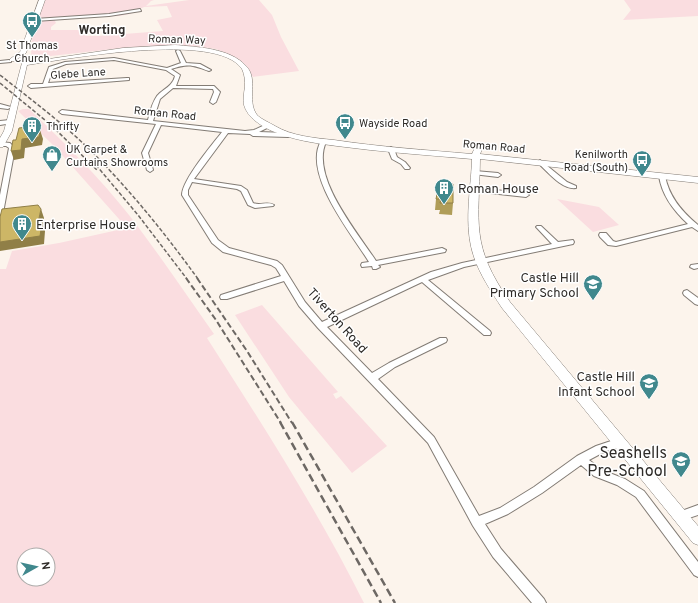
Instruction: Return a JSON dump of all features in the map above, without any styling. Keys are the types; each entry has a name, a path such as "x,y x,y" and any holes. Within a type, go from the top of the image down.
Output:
{"street":[{"path":"0,144 8,131 19,70 25,60 35,20 42,0"},
{"path":"35,20 100,16 140,10"},
{"name":"Roman Way","path":"25,60 64,60 124,50 175,47 204,50 222,54 236,60 244,67 248,76 248,105 255,117 268,126"},
{"path":"184,64 179,52 186,53"},
{"path":"45,85 49,72 52,68 64,60 114,59 167,69 178,75 178,79 173,87 160,96 150,123"},
{"path":"10,62 16,66 25,60"},
{"path":"0,63 25,60"},
{"path":"167,69 184,64 196,64 209,70"},
{"path":"203,71 216,68"},
{"name":"Glebe Lane","path":"31,86 127,79"},
{"path":"173,87 216,87 217,92 210,101 219,102"},
{"name":"Roman Road","path":"62,112 226,131 288,135 324,142 540,162 698,180"},
{"path":"0,123 10,122"},
{"path":"159,163 149,167 145,153 160,124"},
{"name":"Roman Road","path":"249,133 268,126 288,135"},
{"name":"Tiverton Road","path":"226,131 190,180 185,190 186,195 215,241 226,250 239,255 274,263 279,267 284,278 302,304 431,440 477,522 497,553 540,603"},
{"path":"324,142 321,148 320,160 328,195 375,265"},
{"path":"0,144 8,144 12,148 0,213"},
{"path":"480,145 476,156 473,237 480,263 489,281 506,305 698,538"},
{"path":"391,149 394,158 403,163 406,170 415,168"},
{"path":"540,162 564,183 574,187"},
{"path":"475,173 490,172 498,174"},
{"path":"662,176 671,201 695,227"},
{"path":"190,180 239,186 244,190 250,204 255,206 271,205"},
{"path":"474,190 526,196"},
{"path":"539,227 557,245"},
{"path":"604,235 612,243 616,244 695,227"},
{"path":"322,326 454,267 480,263 570,242"},
{"path":"365,265 375,265 442,250"},
{"path":"224,297 236,290 284,278"},
{"path":"424,280 486,333"},
{"path":"687,293 698,302"},
{"path":"372,378 392,365 443,340"},
{"path":"477,522 504,511 538,490 581,459 620,442"},
{"path":"581,459 598,473 622,482 640,494 698,571"},
{"path":"680,516 698,510"}],"shaded area":[{"path":"45,0 154,0 146,6 189,0 259,0 272,15 281,37 299,71 253,77 240,60 216,49 192,46 122,48 33,58 31,57 32,35","holes":["167,6 172,17 157,20 163,31 88,36 79,30 51,30 51,27 56,23 54,19 119,16 130,14 144,7"]},
{"path":"624,0 698,0 698,16 623,20 631,10"},
{"path":"29,109 81,160 106,187 151,244 214,334 207,338 309,501 364,603 0,603 0,269 6,269 12,251 59,243 127,228 54,146 18,111"},
{"path":"557,199 599,207 619,225 593,232"},
{"path":"262,305 338,392 333,394 336,399 341,396 387,446 352,473 289,397 235,315"}],"building":[{"path":"36,126 35,131 40,130 39,137 22,139 21,150 11,151 13,140 16,140 19,128"},
{"path":"440,180 444,184 453,184 453,203 440,203 441,199 436,199"},
{"path":"38,205 41,209 38,223 42,223 40,236 0,242 0,217 2,209"}],"railway":[{"path":"0,75 38,104 97,157 150,216 198,279"},
{"path":"0,83 51,125 98,171"},
{"path":"96,165 138,215 187,279"},
{"path":"186,278 216,320 281,423"},
{"path":"197,278 247,351 292,423"},
{"path":"280,422 381,603"},
{"path":"292,422 395,603"}],"place":[{"name":"St Thomas Church","path":"32,38"},
{"name":"Wayside Road","path":"345,140"},
{"name":"Thrifty","path":"32,143"},
{"name":"UK Carpet & Curtains Showrooms","path":"52,172"},
{"name":"Kenilworth Road (South)","path":"642,177"},
{"name":"Roman House","path":"444,205"},
{"name":"Enterprise House","path":"22,241"},
{"name":"Castle Hill Primary School","path":"593,301"},
{"name":"Castle Hill Infant School","path":"649,400"},
{"name":"Seashells Pre-School","path":"681,478"}],"district":[{"name":"Worting","path":"102,29"}]}
